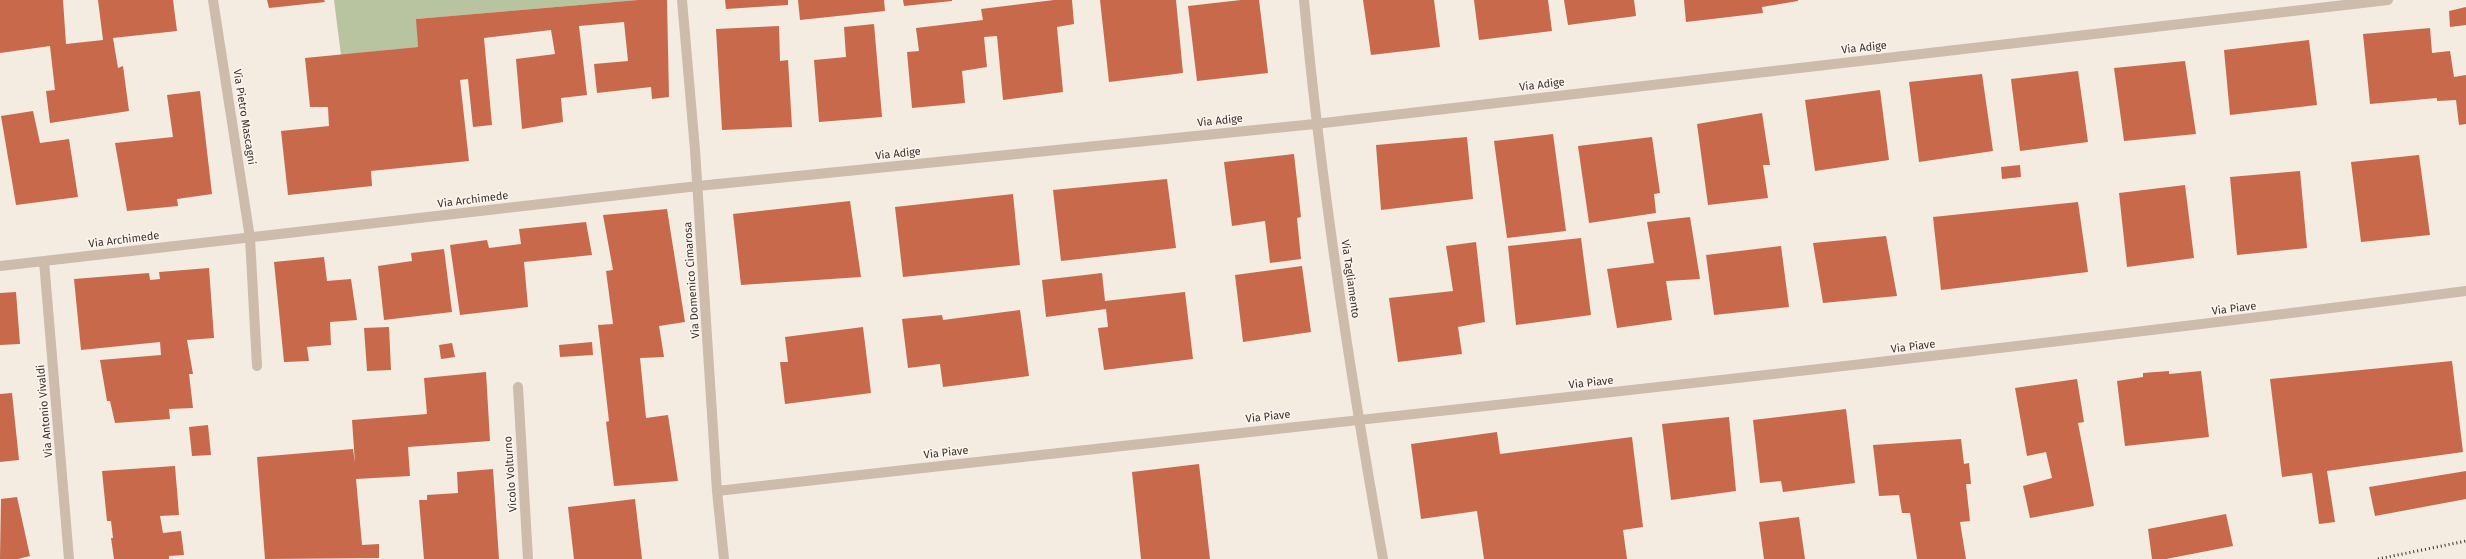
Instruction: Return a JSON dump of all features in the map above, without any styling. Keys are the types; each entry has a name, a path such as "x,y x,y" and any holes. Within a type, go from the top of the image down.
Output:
{"street":[{"name":"Via Pietro Mascagni","path":"213,0 250,238"},
{"name":"Via Domenico Cimarosa","path":"682,0 698,186 717,491 724,559"},
{"name":"Via Tagliamento","path":"1304,0 1315,124 1358,419 1383,559"},
{"name":"Via Adige","path":"698,186 1315,124 2388,0"},
{"name":"Via Archimede","path":"0,266 698,186"},
{"path":"250,238 257,366"},
{"name":"Via Antonio Vivaldi","path":"44,261 69,559"},
{"name":"Via Piave","path":"717,491 2080,340 2466,291"},
{"name":"Vicolo Volturno","path":"518,387 528,559"}],"green space":[{"path":"334,0 638,0 417,19 418,47 341,55"}],"building":[{"path":"0,0 63,0 66,44 103,40 98,0 173,0 177,31 113,38 118,68 123,66 129,111 50,123 46,91 55,90 50,46 0,53"},
{"path":"267,0 324,0 325,2 269,8"},
{"path":"638,0 667,0 669,97 652,99 651,87 597,93 594,64 628,61 624,22 579,26 587,95 561,98 563,122 522,129 516,59 555,54 551,30 484,38 492,125 473,127 468,79 460,80 469,161 371,171 372,186 288,195 281,131 329,126 328,107 310,107 305,58 418,47 416,19"},
{"path":"725,0 788,0 788,5 726,9"},
{"path":"798,0 884,0 885,11 800,20"},
{"path":"903,0 952,0 952,1 904,6"},
{"path":"1054,0 1072,0 1074,24 1057,27 1063,92 1003,100 997,36 984,37 987,67 962,71 965,103 912,108 907,52 919,51 916,28 983,20 981,9"},
{"path":"1100,0 1176,0 1183,73 1109,82"},
{"path":"1241,0 1259,0 1268,73 1197,81 1188,6"},
{"path":"1363,0 1434,0 1440,47 1371,55"},
{"path":"1474,0 1548,0 1552,31 1479,40"},
{"path":"1564,0 1634,0 1636,16 1568,25"},
{"path":"1684,0 1798,1 1762,7 1763,13 1686,22"},
{"path":"2466,7 2466,25 2450,27 2449,11"},
{"path":"874,24 882,117 819,122 814,60 846,57 844,27"},
{"path":"779,26 780,61 788,60 792,127 722,130 716,29"},
{"path":"2430,28 2432,53 2450,51 2454,77 2466,75 2466,124 2459,125 2456,100 2437,101 2437,98 2370,104 2363,34"},
{"path":"2309,40 2317,105 2230,115 2224,50"},
{"path":"2185,61 2196,134 2124,141 2114,68"},
{"path":"2078,71 2088,142 2020,151 2011,79"},
{"path":"1982,74 1993,151 1919,162 1909,82"},
{"path":"1880,90 1889,160 1815,171 1805,100"},
{"path":"200,91 212,194 177,199 178,206 127,211 115,143 173,137 167,95"},
{"path":"33,111 40,143 69,139 78,197 16,205 1,116"},
{"path":"1762,113 1770,165 1763,165 1768,198 1708,205 1697,124"},
{"path":"1553,134 1566,231 1507,238 1494,141"},
{"path":"1467,137 1473,199 1381,210 1376,145"},
{"path":"1652,137 1660,193 1654,194 1656,213 1589,223 1578,146"},
{"path":"1294,154 1301,217 1297,218 1301,259 1270,263 1265,221 1232,226 1224,162"},
{"path":"2419,155 2430,235 2361,242 2351,162"},
{"path":"2020,165 2021,177 2002,179 2001,167"},
{"path":"2300,171 2307,248 2237,255 2230,177"},
{"path":"1167,179 1176,248 1061,261 1053,190"},
{"path":"2185,185 2194,258 2127,267 2119,193"},
{"path":"1013,194 1020,265 903,277 895,207"},
{"path":"850,201 861,277 741,285 733,214"},
{"path":"2078,202 2088,272 1941,290 1933,217"},
{"path":"667,209 685,322 659,326 664,357 640,358 646,418 668,415 678,481 614,486 606,422 609,421 598,325 613,324 606,271 613,270 603,215"},
{"path":"1690,217 1700,279 1666,281 1672,320 1617,328 1607,269 1654,263 1647,222"},
{"path":"586,222 592,255 524,262 528,307 460,315 450,245 487,240 489,248 521,244 519,229"},
{"path":"1886,236 1897,296 1823,303 1813,243"},
{"path":"1581,238 1591,315 1516,325 1508,246"},
{"path":"1476,242 1485,322 1458,327 1462,354 1398,362 1389,298 1453,291 1446,246"},
{"path":"1781,246 1789,307 1714,315 1706,255"},
{"path":"444,249 452,312 384,320 378,266 412,261 411,253"},
{"path":"324,257 327,281 351,279 357,320 330,322 331,345 307,347 309,361 284,362 274,262"},
{"path":"1302,266 1311,332 1243,342 1235,275"},
{"path":"209,268 214,338 187,340 193,374 189,374 193,408 169,409 170,419 115,423 110,401 107,401 100,360 161,355 160,342 81,350 74,279 149,273 150,280 160,279 159,272"},
{"path":"1102,273 1105,301 1185,292 1193,359 1104,370 1098,328 1108,327 1106,309 1046,317 1042,280"},
{"path":"16,292 20,344 0,345 0,293"},
{"path":"1020,310 1029,376 943,387 940,364 908,368 902,319 942,315 943,320"},
{"path":"389,327 391,370 367,371 364,328"},
{"path":"863,327 871,393 785,404 780,362 788,362 785,337"},
{"path":"592,342 593,355 560,357 559,345"},
{"path":"452,343 455,357 441,359 439,345"},
{"path":"2452,361 2463,452 2327,471 2335,522 2319,524 2312,473 2282,477 2270,379"},
{"path":"2169,371 2169,374 2201,371 2209,437 2125,446 2117,381 2143,377 2143,373"},
{"path":"486,372 490,441 408,447 410,476 356,479 362,545 379,544 379,558 265,559 257,457 353,449 355,463 352,420 427,414 424,378"},
{"path":"2077,379 2084,422 2078,423 2094,506 2030,518 2023,486 2052,478 2046,452 2027,456 2015,388"},
{"path":"12,393 19,460 0,462 0,394"},
{"path":"1846,409 1855,483 1783,492 1781,481 1760,483 1753,420"},
{"path":"1729,417 1736,491 1671,500 1662,424"},
{"path":"208,425 211,455 192,456 189,427"},
{"path":"1497,432 1500,454 1632,437 1643,527 1623,530 1627,559 1484,559 1477,511 1421,519 1411,444"},
{"path":"1961,439 1964,464 1969,463 1971,484 1966,484 1970,521 1960,522 1966,559 1917,559 1910,513 1902,513 1899,495 1879,496 1873,445"},
{"path":"1199,464 1210,559 1141,559 1132,472"},
{"path":"175,466 179,515 160,516 163,533 181,531 184,555 169,556 169,559 114,559 111,538 113,538 111,521 107,521 102,471"},
{"path":"493,469 499,559 424,559 419,500 427,500 427,495 458,493 457,472"},
{"path":"2466,471 2466,499 2375,516 2369,487"},
{"path":"17,497 30,556 18,559 0,559 1,499"},
{"path":"635,499 642,559 574,559 568,507"},
{"path":"2226,514 2233,546 2166,559 2152,559 2148,529"},
{"path":"1799,517 1805,559 1764,559 1759,522"}],"railway":[{"path":"2378,559 2466,541"}]}
